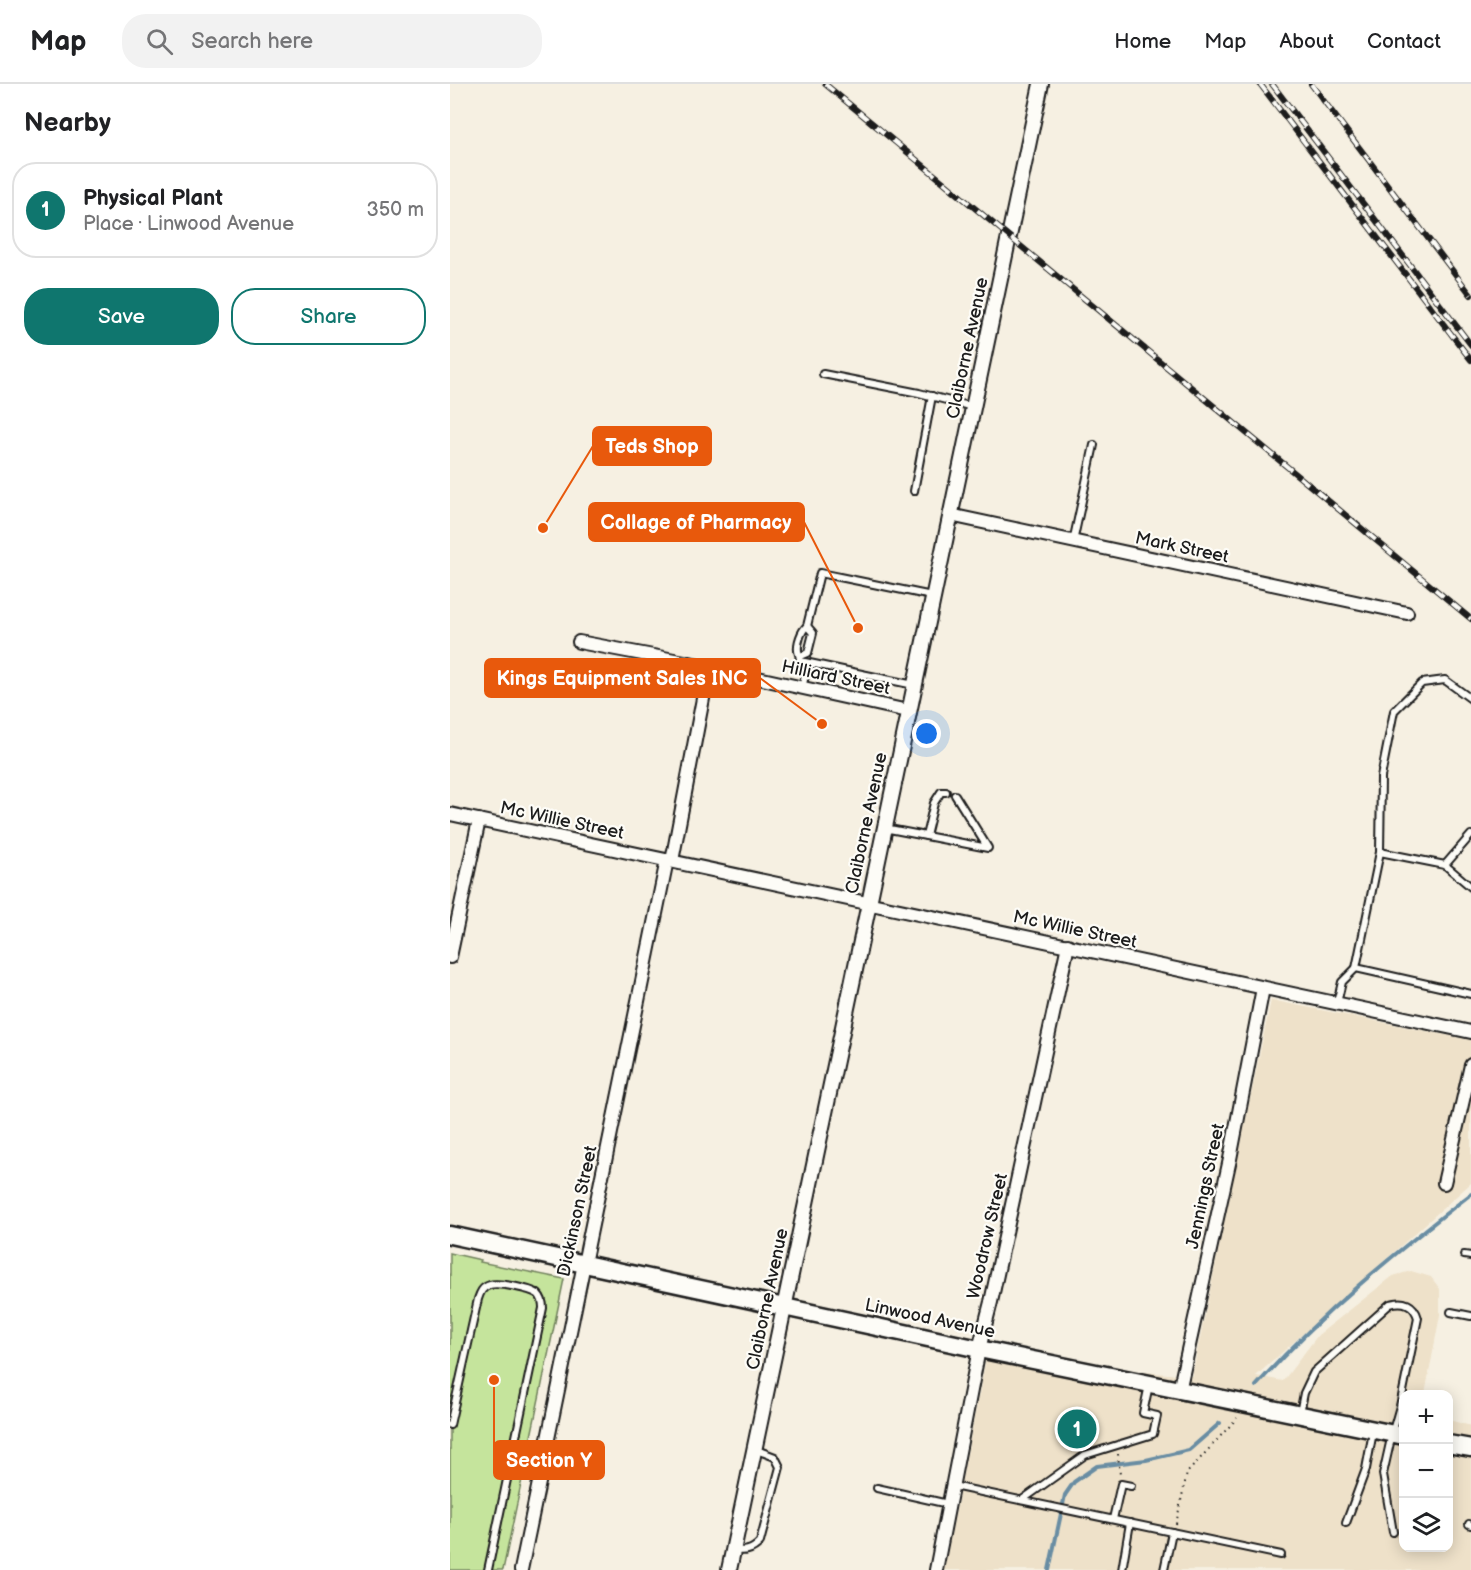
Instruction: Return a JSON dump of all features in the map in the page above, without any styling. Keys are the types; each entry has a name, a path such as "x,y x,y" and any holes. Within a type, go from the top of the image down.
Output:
{"main road":[{"name":"Linwood Avenue","path":"450,1235 979,1349 1398,1435"},
{"path":"1453,1445 1471,1448"}],"street":[{"name":"Claiborne Avenue","path":"729,1570 1041,84"},
{"name":"Mark Street","path":"950,515 1407,613"},
{"name":"Hilliard Street","path":"579,642 709,667 908,711"},
{"name":"Dickinson Street","path":"521,1570 709,667"},
{"name":"Mc Willie Street","path":"450,814 1471,1032"},
{"path":"450,957 479,820"},
{"name":"Woodrow Street","path":"936,1570 979,1349 1068,945"},
{"name":"Jennings Street","path":"1179,1391 1230,1159 1263,988"},
{"path":"1444,1183 1471,1065"}],"lane":[{"path":"823,374 932,396 973,407"},
{"path":"914,491 932,396"},
{"path":"1073,542 1094,446"},
{"path":"914,685 800,661 801,656 798,650 802,631 807,626 820,573 933,596"},
{"path":"801,656 808,653 813,633 807,626"},
{"path":"802,688 808,663"},
{"path":"1337,1003 1342,982 1356,968 1380,852 1381,777 1394,711 1422,683 1445,680 1471,699"},
{"path":"926,836 934,803 941,792 946,792"},
{"path":"884,828 988,848 955,795"},
{"path":"1445,864 1471,835"},
{"path":"1380,852 1445,864 1471,888"},
{"path":"1356,968 1471,994"},
{"path":"1464,1255 1471,1256"},
{"path":"450,1425 478,1299 482,1290 489,1285 500,1284 535,1292 541,1299 543,1308 488,1570"},
{"path":"1300,1416 1304,1393 1314,1372 1381,1310 1390,1304 1405,1303 1416,1311 1418,1318 1401,1406 1398,1435 1383,1474 1393,1532"},
{"path":"1451,1312 1471,1316"},
{"path":"1022,1500 1085,1455 1153,1434 1157,1416 1143,1413 1149,1384"},
{"path":"1346,1523 1366,1469 1373,1431"},
{"path":"733,1550 747,1551 756,1547 760,1542 780,1467 775,1457 754,1449"},
{"path":"1113,1519 1121,1484 1131,1486"},
{"path":"952,1486 1281,1555"},
{"path":"878,1488 948,1504"},
{"path":"1122,1570 1130,1523"},
{"path":"1164,1570 1173,1532"}],"path":[{"path":"1173,1532 1187,1473 1248,1405"},
{"path":"1118,1452 1120,1473"}],"shaded area":[{"path":"1271,1000 1471,1040 1471,1183 1256,1376 1283,1381 1318,1335 1393,1276 1411,1271 1431,1277 1440,1289 1440,1315 1426,1390 1399,1390 1399,1552 1453,1552 1453,1421 1471,1426 1471,1570 944,1570 986,1359 1192,1376"}],"green space":[{"path":"450,1253 481,1260 480,1262 564,1279 503,1570 450,1570"}],"waterway":[{"path":"1256,1386 1332,1309 1471,1194"},
{"path":"1049,1570 1065,1495 1074,1482 1097,1466 1146,1460 1189,1450 1220,1423"}],"railway":[{"path":"825,84 1471,619"},
{"path":"1260,84 1471,360"},
{"path":"1272,84 1471,345"},
{"path":"1311,84 1471,295"}],"place":[{"name":"Teds Shop","path":"543,528"},
{"name":"Collage of Pharmacy","path":"858,628"},
{"name":"Kings Equipment Sales INC","path":"822,724"},
{"name":"Section Y","path":"494,1380"},
{"name":"Physical Plant","path":"1077,1429"}]}
